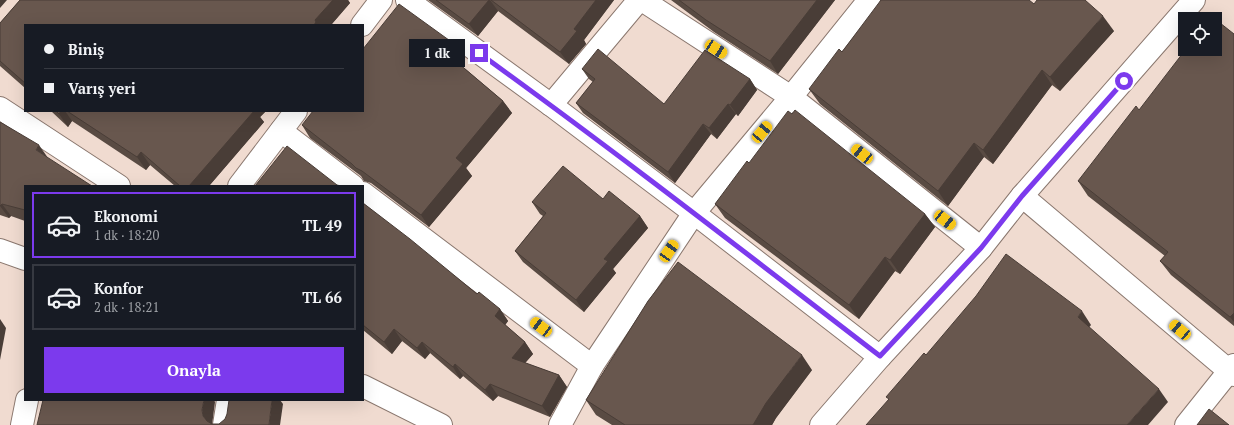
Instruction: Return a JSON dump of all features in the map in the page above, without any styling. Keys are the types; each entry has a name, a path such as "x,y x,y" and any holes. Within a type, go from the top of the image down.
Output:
{"street":[{"path":"363,24 381,0"},
{"path":"407,0 551,105 880,356"},
{"path":"551,105 641,0 791,97 981,248"},
{"path":"560,425 592,366 694,213 791,97 869,0"},
{"path":"821,425 880,356 981,248 1022,196 1194,0"},
{"path":"0,108 117,185"},
{"path":"240,185 295,112"},
{"path":"281,131 353,185"},
{"path":"364,194 592,366"},
{"path":"1022,196 1232,370 1186,425"},
{"path":"0,250 24,259"},
{"path":"364,386 441,425"},
{"path":"22,425 27,401"},
{"path":"224,425 228,401"}],"building":[{"path":"20,0 333,0 315,20 315,24 24,24 24,82 0,61 0,23"},
{"path":"436,0 489,0 469,24"},
{"path":"491,0 596,0 574,29 577,31 560,52"},
{"path":"679,0 817,0 770,61 706,20"},
{"path":"881,0 1029,0 1034,4 1037,0 1085,0 1103,16 1050,77 1042,70 983,150 974,143 938,191 809,89 839,49 842,52"},
{"path":"399,4 453,43 445,52 503,101 456,158 463,164 421,215 356,168 302,125 312,112 364,112 364,48"},
{"path":"1222,25 1234,34 1234,313 1230,317 1160,261 1168,252 1078,181 1136,106 1139,110 1181,56 1222,56"},
{"path":"598,49 664,104 705,50 750,79 730,105 728,104 709,128 703,124 668,172 576,103 595,79 582,69"},
{"path":"795,110 925,214 890,260 885,257 849,305 715,204 747,161 749,163 788,111 792,114"},
{"path":"69,112 253,112 190,185 179,185 141,152 137,157"},
{"path":"0,122 39,145 36,150 90,185 24,185 24,210 2,204 0,206"},
{"path":"287,146 337,185 256,185"},
{"path":"563,166 603,199 609,191 640,216 604,259 608,261 576,300 515,251 546,213 532,202"},
{"path":"364,204 477,294 479,292 500,309 495,316 525,342 512,358 559,375 542,406 490,384 485,390 455,364 453,367 422,342 417,348 394,329 384,342 364,326"},
{"path":"1006,254 1082,311 1078,317 1159,389 1127,425 866,425 889,399 886,397 924,353 926,355 976,296"},
{"path":"678,262 802,355 766,403 753,425 625,425 586,400 648,301"},
{"path":"43,401 204,401 202,410 203,416 212,424 219,424 225,419 229,401 272,401 269,425 37,425"},
{"path":"1209,409 1229,425 1197,425"}],"route":[{"path":"479,53 551,105 694,213 880,356 981,248 1022,196 1124,81"}]}
